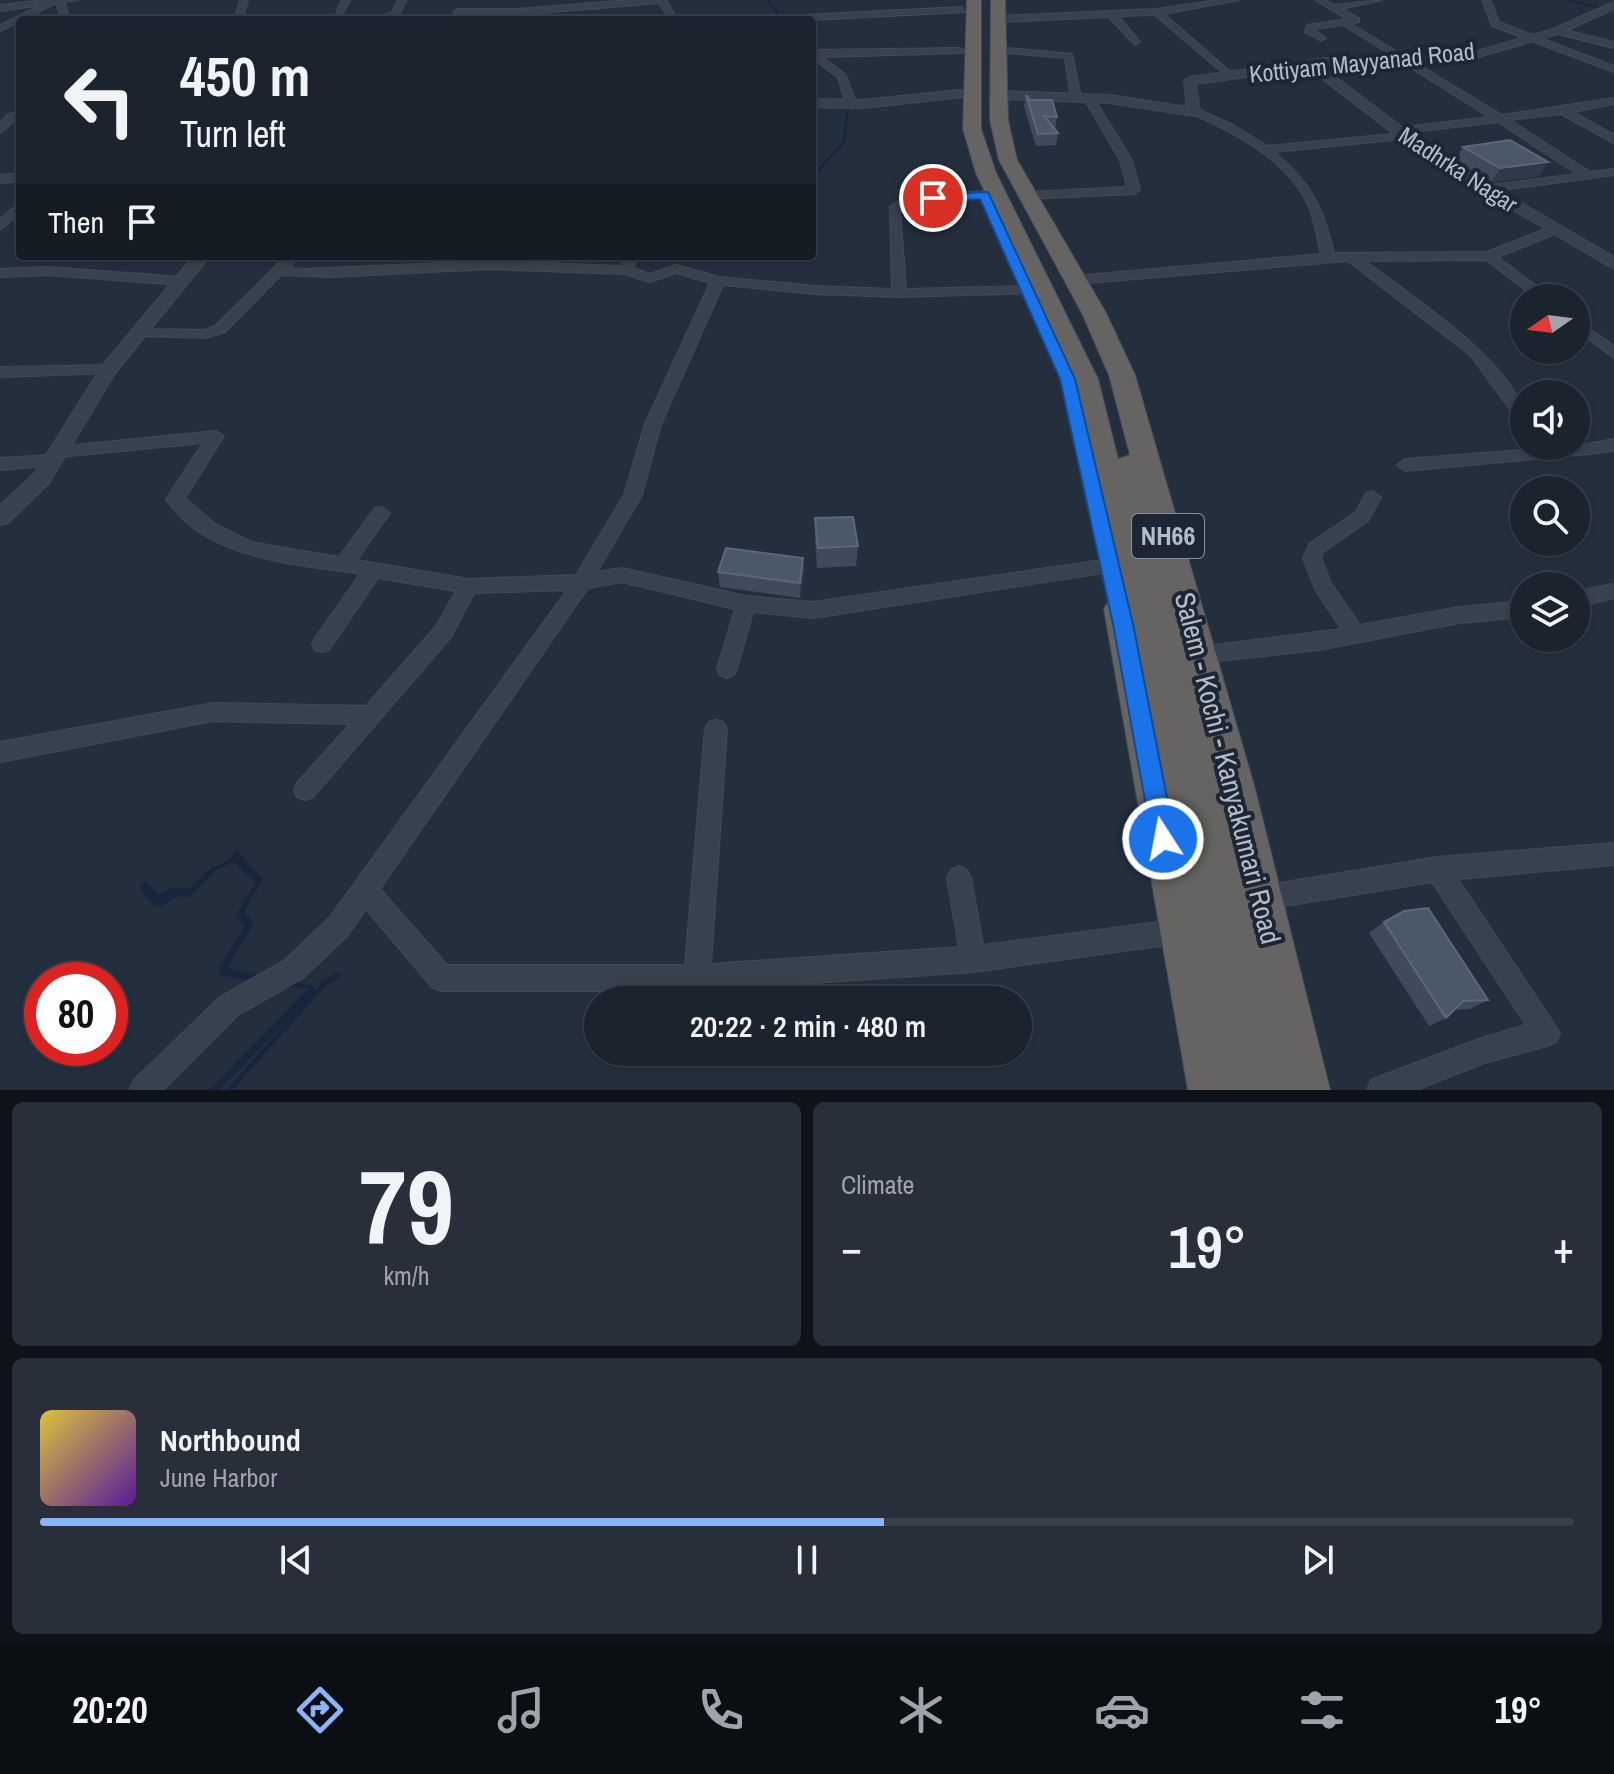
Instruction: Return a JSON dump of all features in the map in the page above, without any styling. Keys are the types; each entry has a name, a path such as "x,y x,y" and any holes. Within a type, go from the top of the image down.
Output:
{"highway":[{"name":"Salem - Kochi - Kanyakumari Road","path":"981,5 998,50 999,120 1008,160 1075,280 1122,375 1200,655 1307,1090"},
{"name":"NH66","path":"981,5 960,51 959,94 965,147 1068,379 1110,566 1211,1090"},
{"path":"981,5 972,129 986,173 1085,379 1214,923 1242,1090"},
{"path":"981,5 989,129 1004,171 1107,375 1260,986 1281,1090"}],"street":[{"path":"0,8 37,1 73,0"},
{"path":"390,16 395,15 402,0"},
{"path":"456,16 464,0"},
{"path":"456,16 662,0"},
{"path":"783,16 981,5 1111,14 1157,12 1235,0"},
{"path":"1319,0 1356,18 1310,27 1308,30 1321,38"},
{"path":"1335,7 1378,0"},
{"path":"1486,0 1492,22 1614,69"},
{"path":"25,16 57,1"},
{"name":"Kottiyam Mayyanad Road","path":"1196,112 1188,84 1190,81 1342,60 1409,62 1468,57 1557,31 1612,9"},
{"path":"1157,12 1230,76"},
{"path":"1111,14 1135,42"},
{"path":"1345,22 1589,176"},
{"path":"1557,31 1609,43 1614,35"},
{"path":"998,50 1069,56 1082,97 1126,160 1134,190 1028,196"},
{"path":"816,54 960,51"},
{"path":"816,57 843,77 851,104"},
{"name":"Madhrka Nagar","path":"1311,65 1399,134 1483,190 1614,264"},
{"path":"816,103 851,104 959,94"},
{"path":"999,95 1082,97 1196,112 1219,120 1267,149 1310,198 1320,220 1328,257"},
{"path":"1267,149 1399,134 1614,101"},
{"path":"1563,111 1614,140"},
{"path":"0,130 16,115"},
{"path":"1483,190 1614,172"},
{"path":"899,293 894,209 908,200 984,195"},
{"path":"0,226 16,210"},
{"path":"1075,280 1328,257 1489,256 1554,230"},
{"path":"1489,256 1526,284"},
{"path":"1353,258 1468,346 1510,398"},
{"path":"0,517 42,478 108,370 199,260"},
{"path":"139,332 206,334 220,329 288,260"},
{"path":"625,270 631,260"},
{"path":"276,271 337,275 492,261 625,270 650,278 676,269 718,281 899,293 1029,290"},
{"path":"0,273 48,271 181,281"},
{"path":"144,1090 229,1006 294,969 339,926 365,890 580,582 633,495 653,424 718,281"},
{"path":"1590,334 1614,353"},
{"path":"0,372 108,370"},
{"path":"0,464 216,436 175,499 209,529 248,548 468,586 580,582 622,575 746,604 813,610 1110,566"},
{"path":"1590,447 1614,445"},
{"path":"1405,465 1510,454"},
{"path":"1355,634 1323,586 1312,558 1316,548 1362,516 1372,497"},
{"path":"343,565 381,513"},
{"path":"322,644 372,571"},
{"path":"305,790 444,631 468,586"},
{"path":"1590,596 1614,591"},
{"path":"727,669 746,604"},
{"path":"1200,655 1319,642 1459,615 1510,610"},
{"path":"0,752 213,712 372,715"},
{"path":"697,978 716,729"},
{"path":"1261,898 1437,869 1614,854"},
{"path":"1381,1090 1484,1050 1547,1033 1437,869"},
{"path":"959,878 973,959"},
{"path":"365,890 441,978 697,978 973,959 1181,931"}],"water":[{"path":"238,851 263,880 244,911 254,924 227,968 315,986 311,996 219,1090 209,1090 309,988 274,986 219,975 220,965 245,925 235,916 256,883 234,862 216,870 188,898 176,896 162,907 153,905 139,888 145,881 158,895 174,887 189,889 212,867 221,865"}],"building":[{"path":"1026,95 1030,100 1052,100 1057,117 1044,116 1058,133 1038,134"},
{"path":"1510,140 1548,162 1500,168 1463,147"},
{"path":"853,517 858,546 818,548 815,518"},
{"path":"726,548 803,558 800,583 718,572"},
{"path":"1428,908 1488,1000 1463,1001 1446,1018 1384,922 1404,911"}],"waterway":[{"path":"767,0 779,15"},
{"path":"1568,0 1602,8"},
{"path":"816,61 841,82"},
{"path":"845,130 848,109"},
{"path":"816,173 844,142 846,128"},
{"path":"229,1090 325,983 338,975"}],"route":[{"path":"933,198 984,195 1068,379 1123,624 1163,839"}]}
